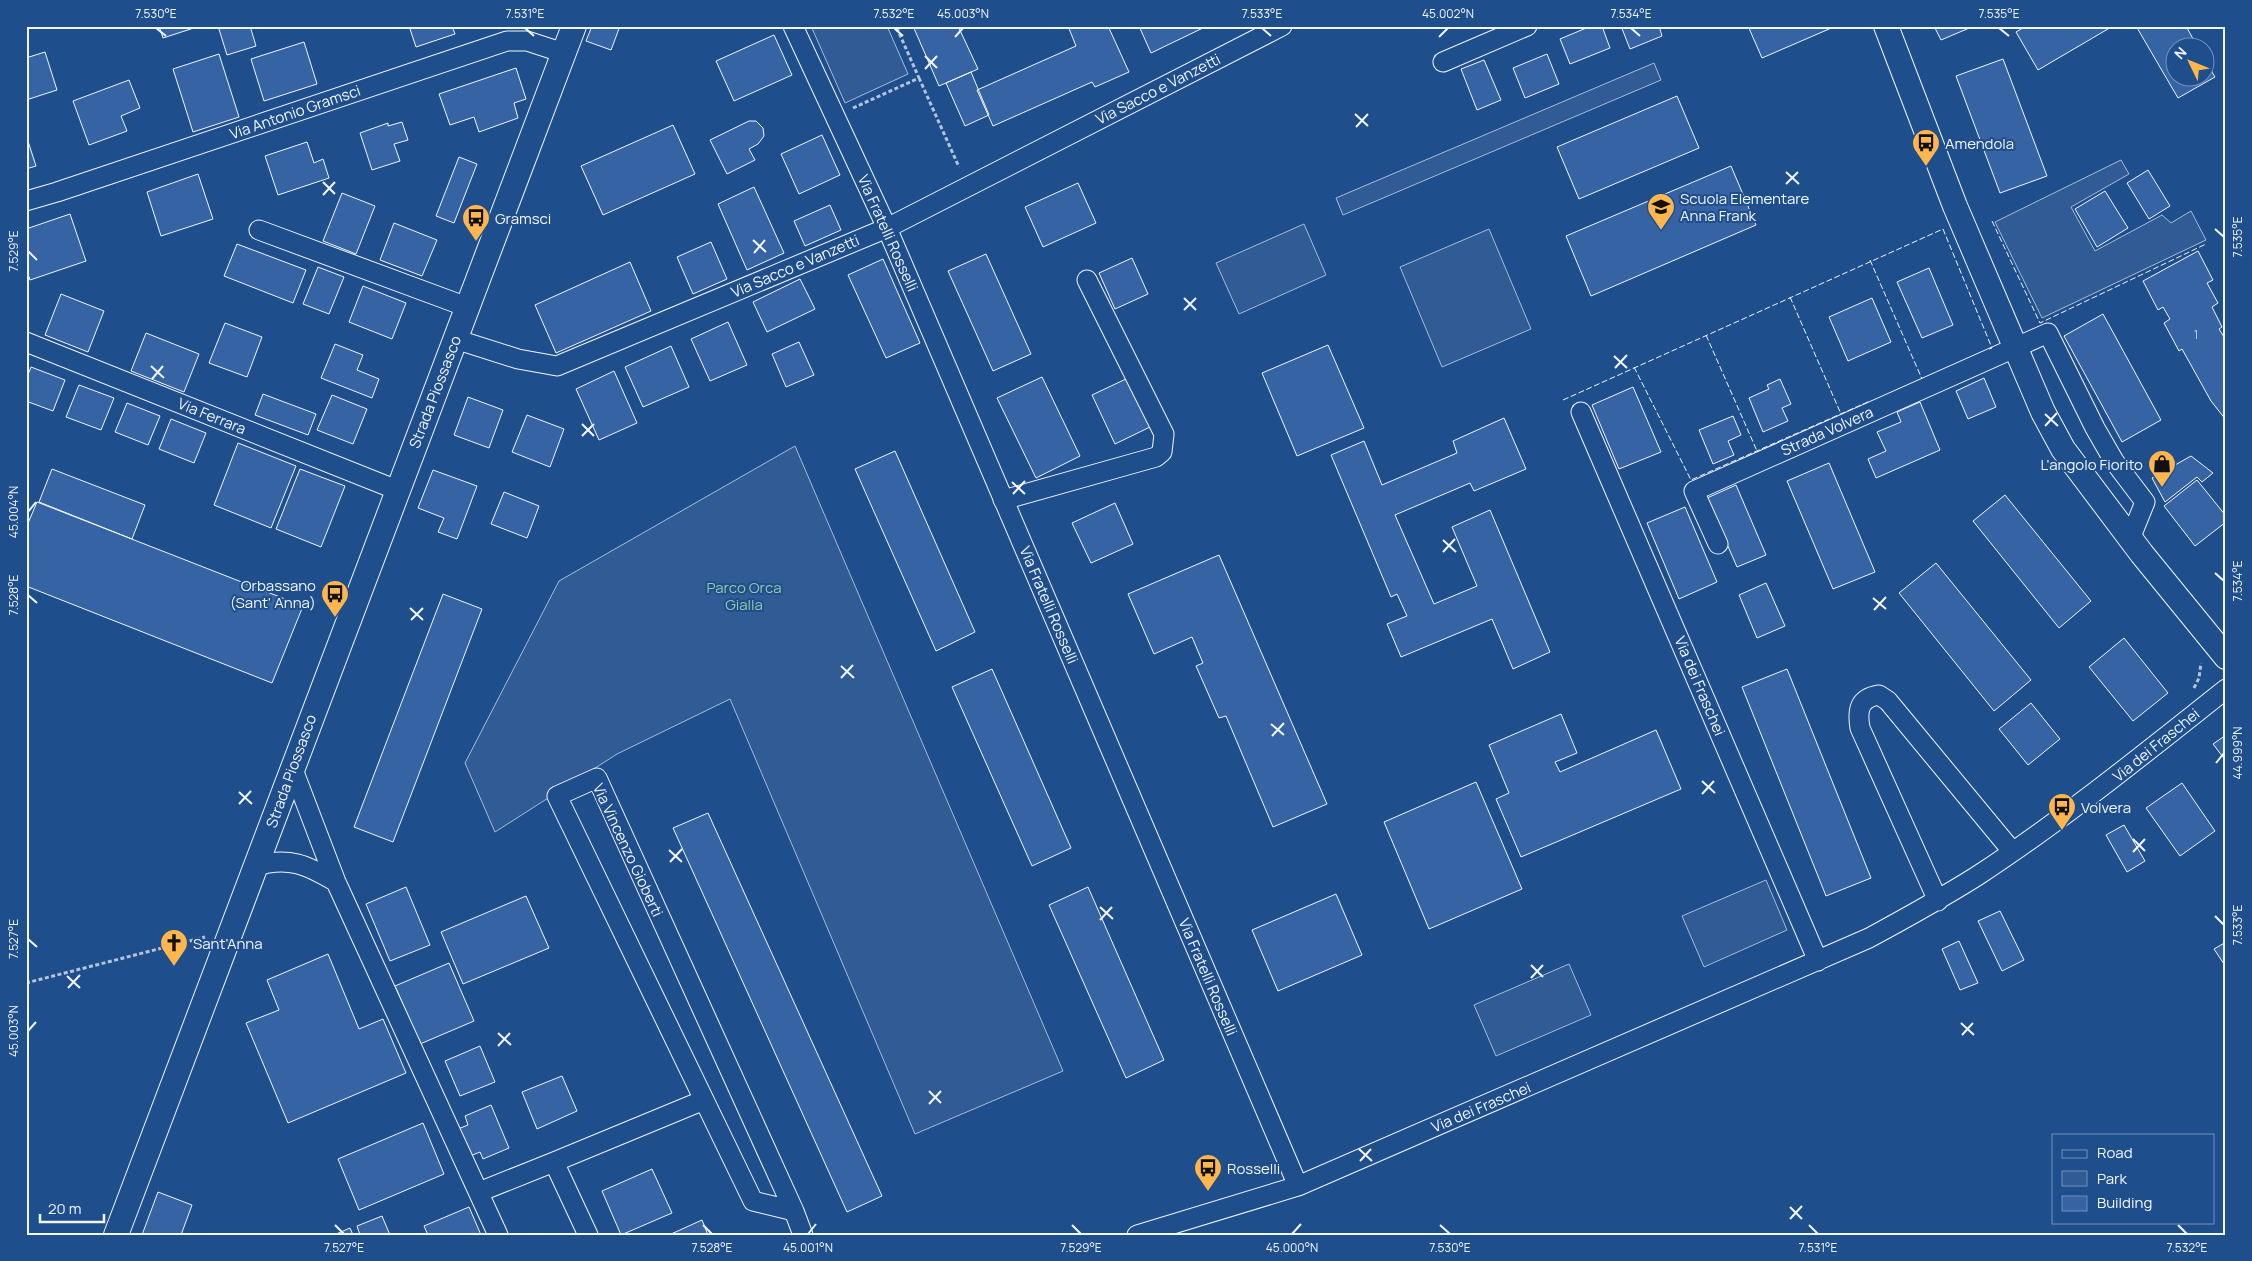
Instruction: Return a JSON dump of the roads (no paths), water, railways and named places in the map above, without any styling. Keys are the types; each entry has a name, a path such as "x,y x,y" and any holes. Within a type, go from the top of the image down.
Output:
{"street":[{"name":"Strada Piossasco","path":"116,1235 574,26"},
{"name":"Via Fratelli Rosselli","path":"793,26 887,228 1298,1186"},
{"name":"Via Sacco e Vanzetti","path":"455,339 518,359 557,366 887,228 1282,26"},
{"path":"1443,62 1527,26"},
{"path":"1886,26 1955,206 2043,412 2063,448 2130,539 2226,658"},
{"name":"Via Antonio Gramsci","path":"26,201 507,41 527,41 564,53"},
{"path":"259,230 467,308"},
{"path":"1003,500 1150,459 1162,452 1164,434 1087,280"},
{"name":"Strada Volvera","path":"1718,544 1694,491 2048,333 2095,428 2114,461 2145,502 2130,539"},
{"name":"Via Ferrara","path":"26,342 397,490"},
{"name":"Via dei Fraschei","path":"1581,412 1818,960"},
{"name":"Via dei Fraschei","path":"1137,1235 1298,1186 1869,938 1938,901 2012,852 2100,789 2226,689"},
{"path":"1938,901 1860,728 1857,714 1861,704 1869,697 1880,695 1888,701 2012,852"},
{"path":"292,767 336,882 498,1235"},
{"name":"Via Vincenzo Gioberti","path":"794,1211 753,1201 557,796 597,778 794,1211 804,1235"},
{"path":"256,866 272,861 291,861 312,868 336,882"},
{"path":"479,1192 704,1100"},
{"path":"554,1162 588,1235"}],"place":[{"name":"Amendola","path":"1926,167"},
{"name":"Scuola Elementare Anna Frank","path":"1661,231"},
{"name":"Gramsci","path":"476,242"},
{"name":"L'angolo Fiorito","path":"2162,488"},
{"name":"Orbassano (Sant' Anna)","path":"335,618"},
{"name":"Volvera","path":"2062,831"},
{"name":"Sant'Anna","path":"174,967"},
{"name":"Rosselli","path":"1208,1192"}],"park label":[{"name":"Parco Orca Gialla","path":"744,596"}]}
